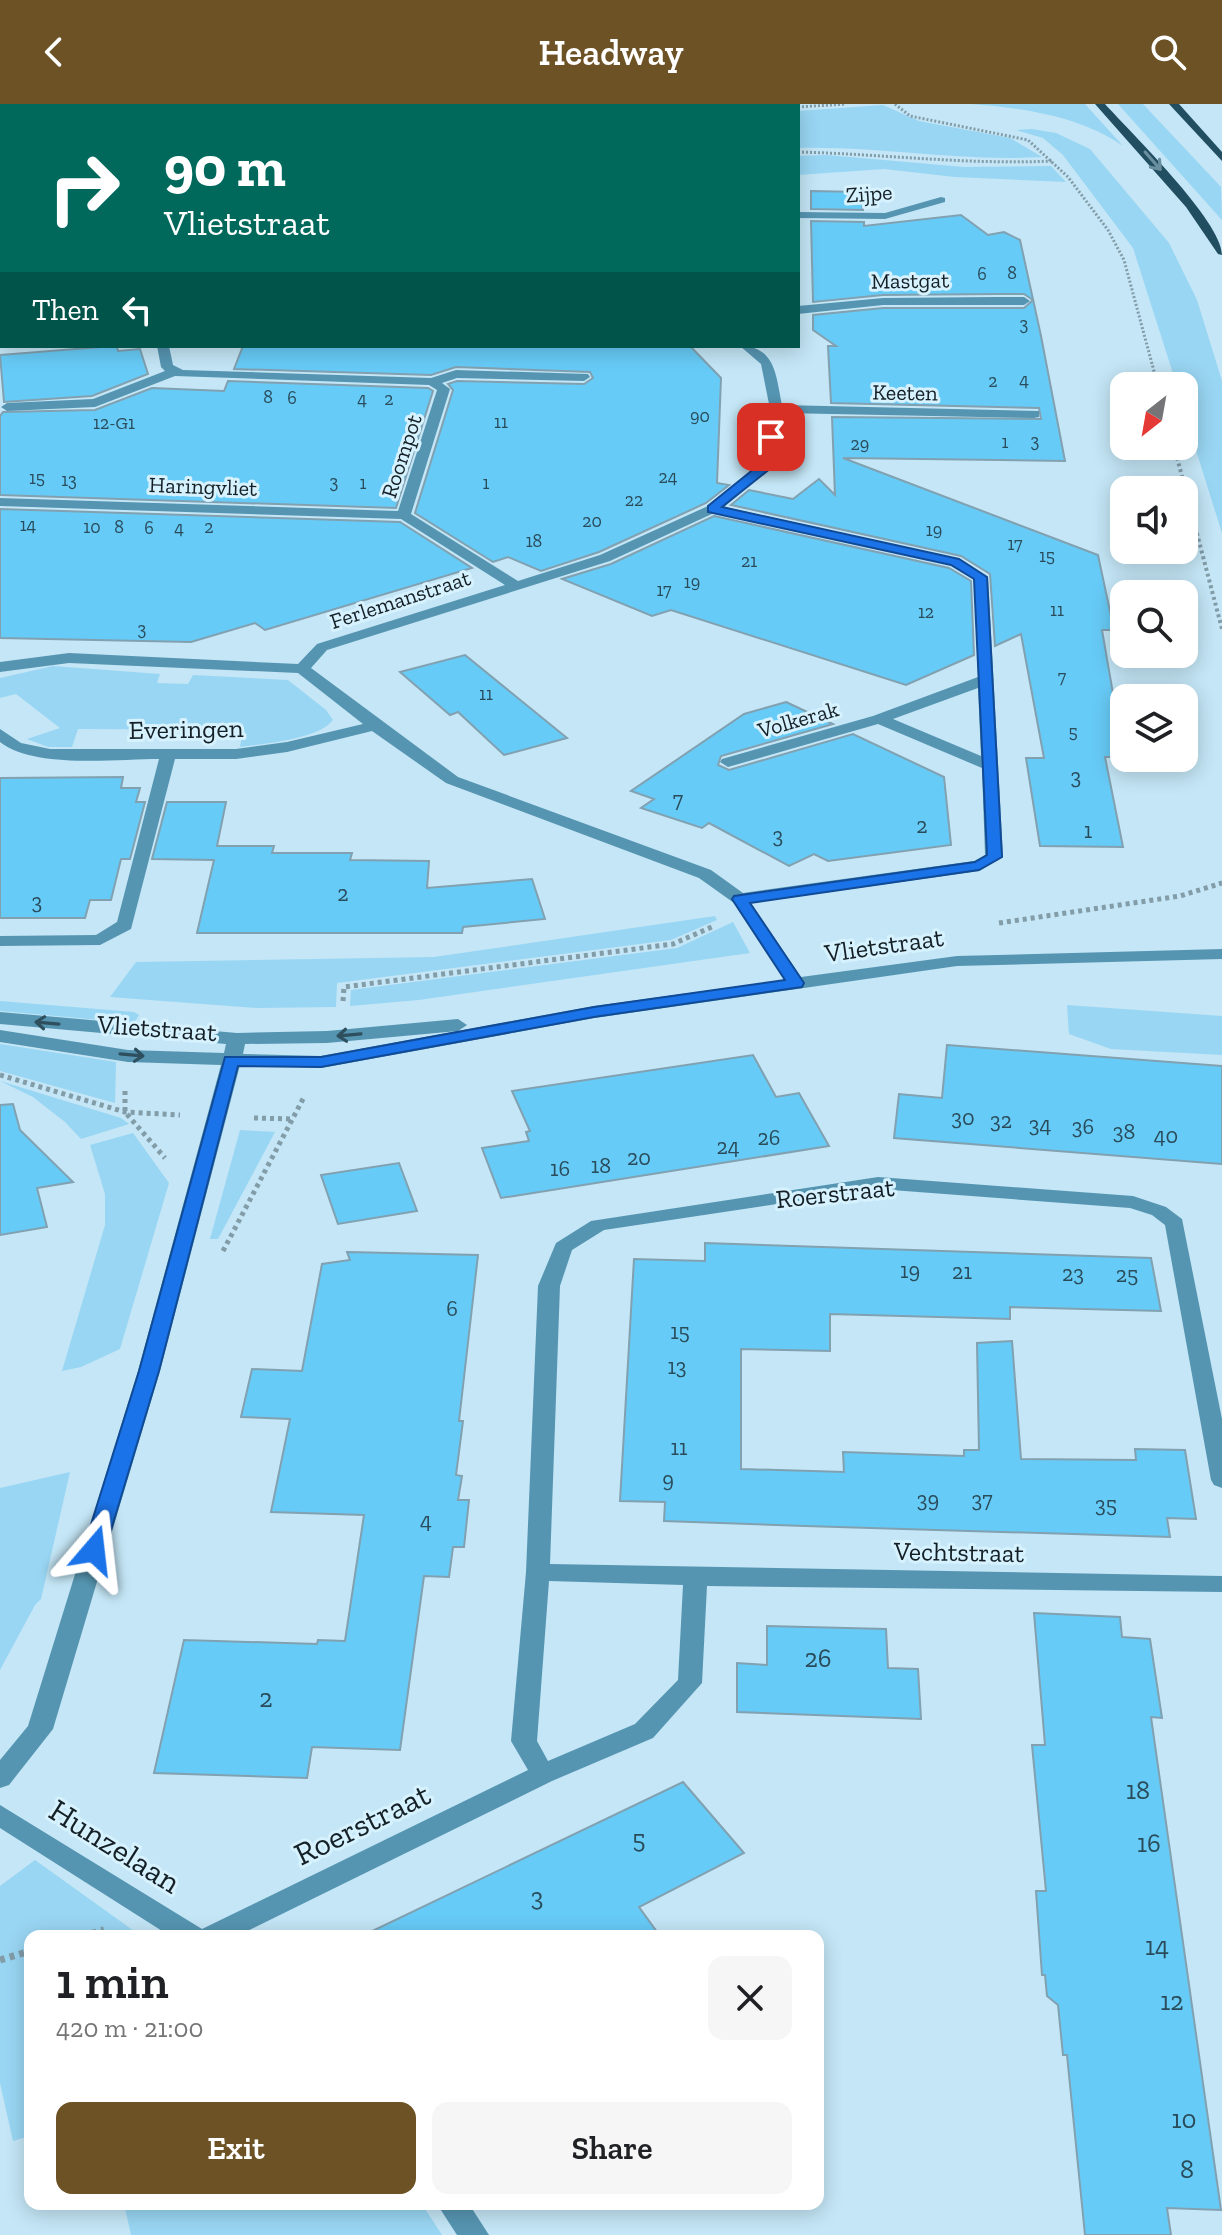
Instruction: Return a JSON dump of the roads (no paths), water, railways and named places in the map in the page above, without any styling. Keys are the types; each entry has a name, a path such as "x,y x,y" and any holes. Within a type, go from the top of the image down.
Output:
{"main road":[{"path":"1100,104 1190,205 1222,252"},
{"path":"1174,104 1222,158"}],"street":[{"name":"Zijpe","path":"800,215 885,216 941,200"},
{"name":"Mastgat","path":"800,310 849,302 929,298 1024,301"},
{"path":"163,348 167,367 175,371"},
{"name":"Ferlemanstraat","path":"302,669 322,647 605,558 713,509 766,465 776,409 767,363 748,348"},
{"path":"7,407 95,403 175,371"},
{"name":"Roompot","path":"175,371 210,376 408,379 432,382 444,389 404,515 515,585"},
{"name":"Roompot","path":"432,382 456,374 584,377"},
{"name":"Keeten","path":"776,409 1034,414"},
{"name":"Haringvliet","path":"0,502 404,515"},
{"path":"713,509 955,562 981,577 994,857 979,866 744,905"},
{"path":"0,667 69,658 302,669 452,780 705,874 744,905 796,983"},
{"name":"Volkerak","path":"728,762 879,719 985,680"},
{"name":"Volkerak","path":"879,719 992,766"},
{"name":"Everingen","path":"0,734 16,747 50,754 236,754 287,747 375,726"},
{"path":"0,941 100,940 125,925 168,755"},
{"name":"Vlietstraat","path":"0,1036 128,1056 321,1062 594,1012 957,961 1222,954"},
{"name":"Vlietstraat","path":"1088,956 1222,968"},
{"name":"Vlietstraat","path":"0,1018 237,1039 327,1037 594,1012"},
{"path":"0,1778 40,1729 149,1371 237,1039"},
{"name":"Roerstraat","path":"543,1774 524,1741 538,1572 549,1286 563,1247 598,1225 878,1183 1133,1202 1159,1211 1175,1223 1222,1480"},
{"path":"538,1572 695,1577"},
{"name":"Roerstraat","path":"224,1930 543,1774 644,1731 690,1683 695,1577"},
{"name":"Vechtstraat","path":"695,1577 1222,1584"},
{"name":"Hunzelaan","path":"0,1815 182,1930"},
{"path":"456,2210 474,2235"}]}
